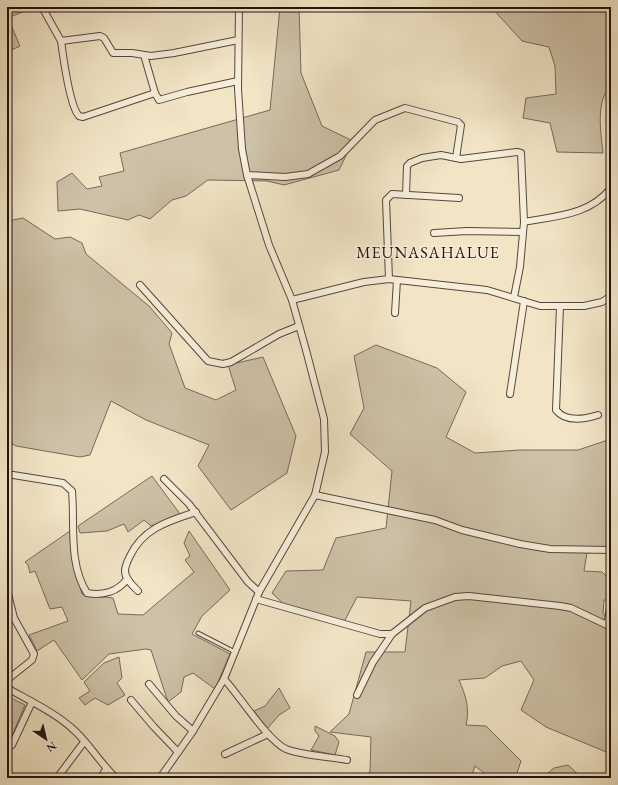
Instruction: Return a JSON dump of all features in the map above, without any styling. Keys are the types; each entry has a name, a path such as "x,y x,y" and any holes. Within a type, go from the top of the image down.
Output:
{"street":[{"path":"42,7 61,41 76,112 80,116 83,117 155,93"},
{"path":"160,778 193,731 224,679 259,592 315,495 325,452 324,419 292,300 269,245 247,175 242,149 238,81 239,7"},
{"path":"61,41 100,36 106,40 113,53 156,56 238,40"},
{"path":"144,54 157,99 161,100 187,92 238,81"},
{"path":"247,175 285,177 308,174 340,156 374,120 405,108 458,122 461,125 456,158"},
{"path":"406,195 408,166 410,163 422,158 441,155 462,159 517,152 521,153 524,222 520,267 514,297"},
{"path":"524,222 587,208 597,202 611,188"},
{"path":"389,279 386,200 392,194 459,198"},
{"path":"434,233 467,231 523,232"},
{"path":"292,300 364,282 389,279 487,290 540,306 594,304 611,296"},
{"path":"395,313 397,280"},
{"path":"140,285 208,361 223,364 231,362 279,334 299,326"},
{"path":"510,394 524,301"},
{"path":"560,306 556,410 560,414 580,419 598,415"},
{"path":"7,474 63,483 72,491 73,547 80,577 88,593 95,594 112,591 124,584 127,579"},
{"path":"164,479 178,491 196,512 248,582 259,592"},
{"path":"315,495 435,520 462,530 520,544 550,548 611,550"},
{"path":"138,591 127,579 125,570 134,546 155,528 173,519 196,512"},
{"path":"7,590 14,618 34,654 32,660 7,680"},
{"path":"357,695 372,662 392,634 425,608 437,602 462,596 560,606 571,608 609,626 611,603"},
{"path":"256,599 380,634 392,634"},
{"path":"224,679 274,741 291,750 347,760"},
{"path":"149,684 176,716 193,731"},
{"path":"7,688 64,721 76,732 106,769 116,778"},
{"path":"131,700 178,752"},
{"path":"12,745 32,702"},
{"path":"226,754 268,734"},
{"path":"57,778 84,742"},
{"path":"101,778 106,769"}],"lane":[{"path":"198,633 235,652"}],"shaded area":[{"path":"7,7 34,7 8,18 20,46 7,52"},
{"path":"280,7 299,7 301,73 322,126 353,141 339,170 284,185 267,181 208,180 186,196 172,200 150,219 139,215 128,220 80,209 58,211 57,182 72,173 87,189 102,186 99,177 124,171 120,153 270,110"},
{"path":"491,7 611,7 611,85 603,100 600,118 603,153 557,152 550,123 523,118 526,98 556,94 555,66 549,47 522,41"},
{"path":"23,218 55,239 70,237 82,243 86,254 149,306 172,333 169,344 185,388 216,400 236,390 228,365 263,357 296,436 287,473 231,510 198,466 209,445 146,420 111,401 90,455 80,457 16,446 7,441 7,223 8,221"},
{"path":"376,345 437,368 466,392 446,437 475,453 520,450 578,450 611,439 611,553 606,551 587,553 584,571 602,572 611,581 611,600 604,600 603,614 611,620 611,754 546,727 521,710 534,680 521,661 502,666 485,678 459,680 467,702 468,713 466,725 486,726 521,761 516,776 520,778 487,778 487,775 475,766 471,778 361,778 370,772 371,737 330,732 349,714 366,652 405,652 411,601 357,597 344,622 289,609 272,593 286,571 323,570 336,538 386,528 392,471 350,434 364,408 354,356"},
{"path":"152,476 180,514 151,526 144,520 128,532 124,524 107,531 80,533 78,526"},
{"path":"70,531 75,570 82,594 113,598 118,614 143,615 194,572 185,560 190,556 184,543 189,531 230,590 202,616 192,634 230,654 215,689 193,673 184,677 181,692 168,702 151,650 146,649 109,654 82,680 54,640 37,651 29,635 68,621 62,607 50,609 35,571 30,573 28,565 25,562"},
{"path":"119,657 122,678 117,683 125,695 108,705 95,698 85,705 79,698 90,691 84,682 104,663"},
{"path":"279,688 290,708 279,715 267,729 254,711 265,706"},
{"path":"7,696 25,705 9,743 7,741"},
{"path":"315,726 335,736 339,742 335,755 311,750 319,736 315,731"},
{"path":"568,765 582,778 542,778 554,768"}],"district":[{"name":"MEUNASAHALUE","path":"428,252"}]}
